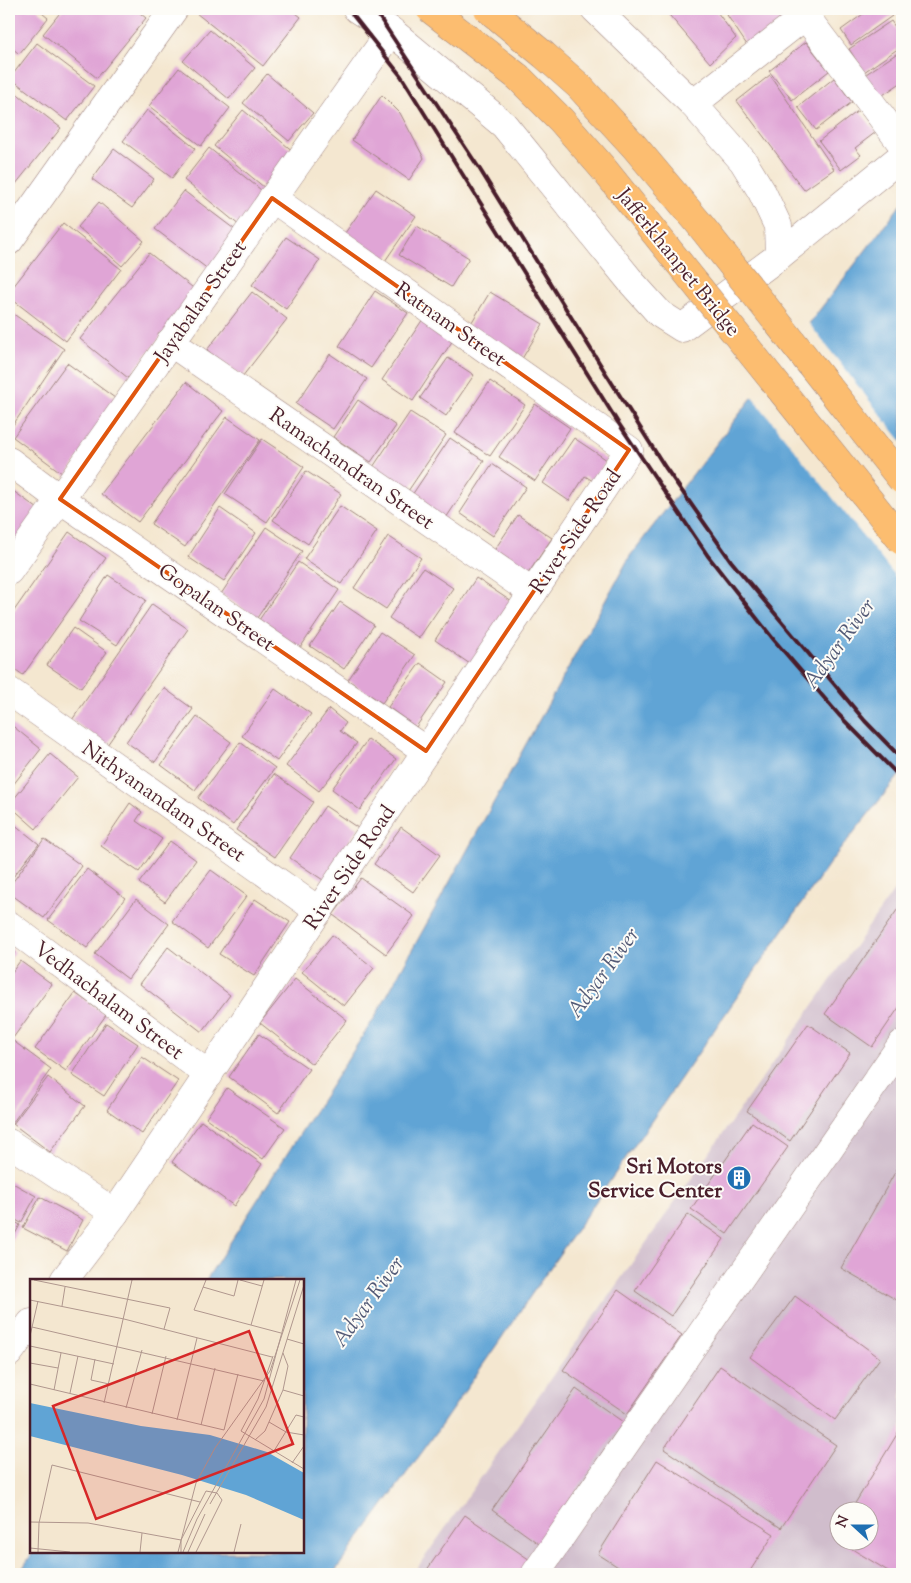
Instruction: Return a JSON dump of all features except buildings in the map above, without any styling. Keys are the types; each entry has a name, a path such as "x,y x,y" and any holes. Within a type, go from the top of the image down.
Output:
{"main road":[{"name":"Jafferkhanpet Bridge","path":"430,9 518,77 602,167 902,541"},
{"name":"Jafferkhanpet Bridge","path":"488,9 579,86 634,146 697,221 902,480"}],"street":[{"path":"9,240 174,9"},
{"path":"357,9 391,31 504,125 633,284 660,314 682,328 779,256 902,156"},
{"path":"595,9 693,104 743,161 762,192 778,226 779,256"},
{"path":"693,104 805,11 902,144"},
{"name":"Jayabalan Street","path":"9,571 391,31"},
{"name":"Ratnam Street","path":"272,198 630,450"},
{"name":"Ramachandran Street","path":"170,342 533,593"},
{"name":"River Side Road","path":"65,1279 116,1213 630,450"},
{"name":"Gopalan Street","path":"9,461 426,751"},
{"name":"Nithyanandam Street","path":"9,691 319,911"},
{"name":"Vedhachalam Street","path":"9,925 209,1075"},
{"path":"535,1574 902,1044"},
{"path":"9,1143 116,1213"},
{"path":"9,1353 30,1325"}],"highlighted area":[{"path":"272,198 629,450 426,751 60,499"}],"shaded area":[{"path":"902,879 902,1574 413,1574"}],"water":[{"name":"Adyar River","path":"902,203 902,772 831,861 431,1440 333,1574 19,1574 32,1553 304,1553 304,1279 207,1279 375,1017 630,556"}],"pier":[{"path":"807,321 902,442 902,585 751,395"}],"railway":[{"path":"348,9 401,76 617,421 708,556 774,640 839,715 902,779"},
{"path":"374,9 479,168 665,467 731,561 865,721 902,759"}],"place":[{"name":"Sri Motors Service Center","path":"739,1178"}]}
